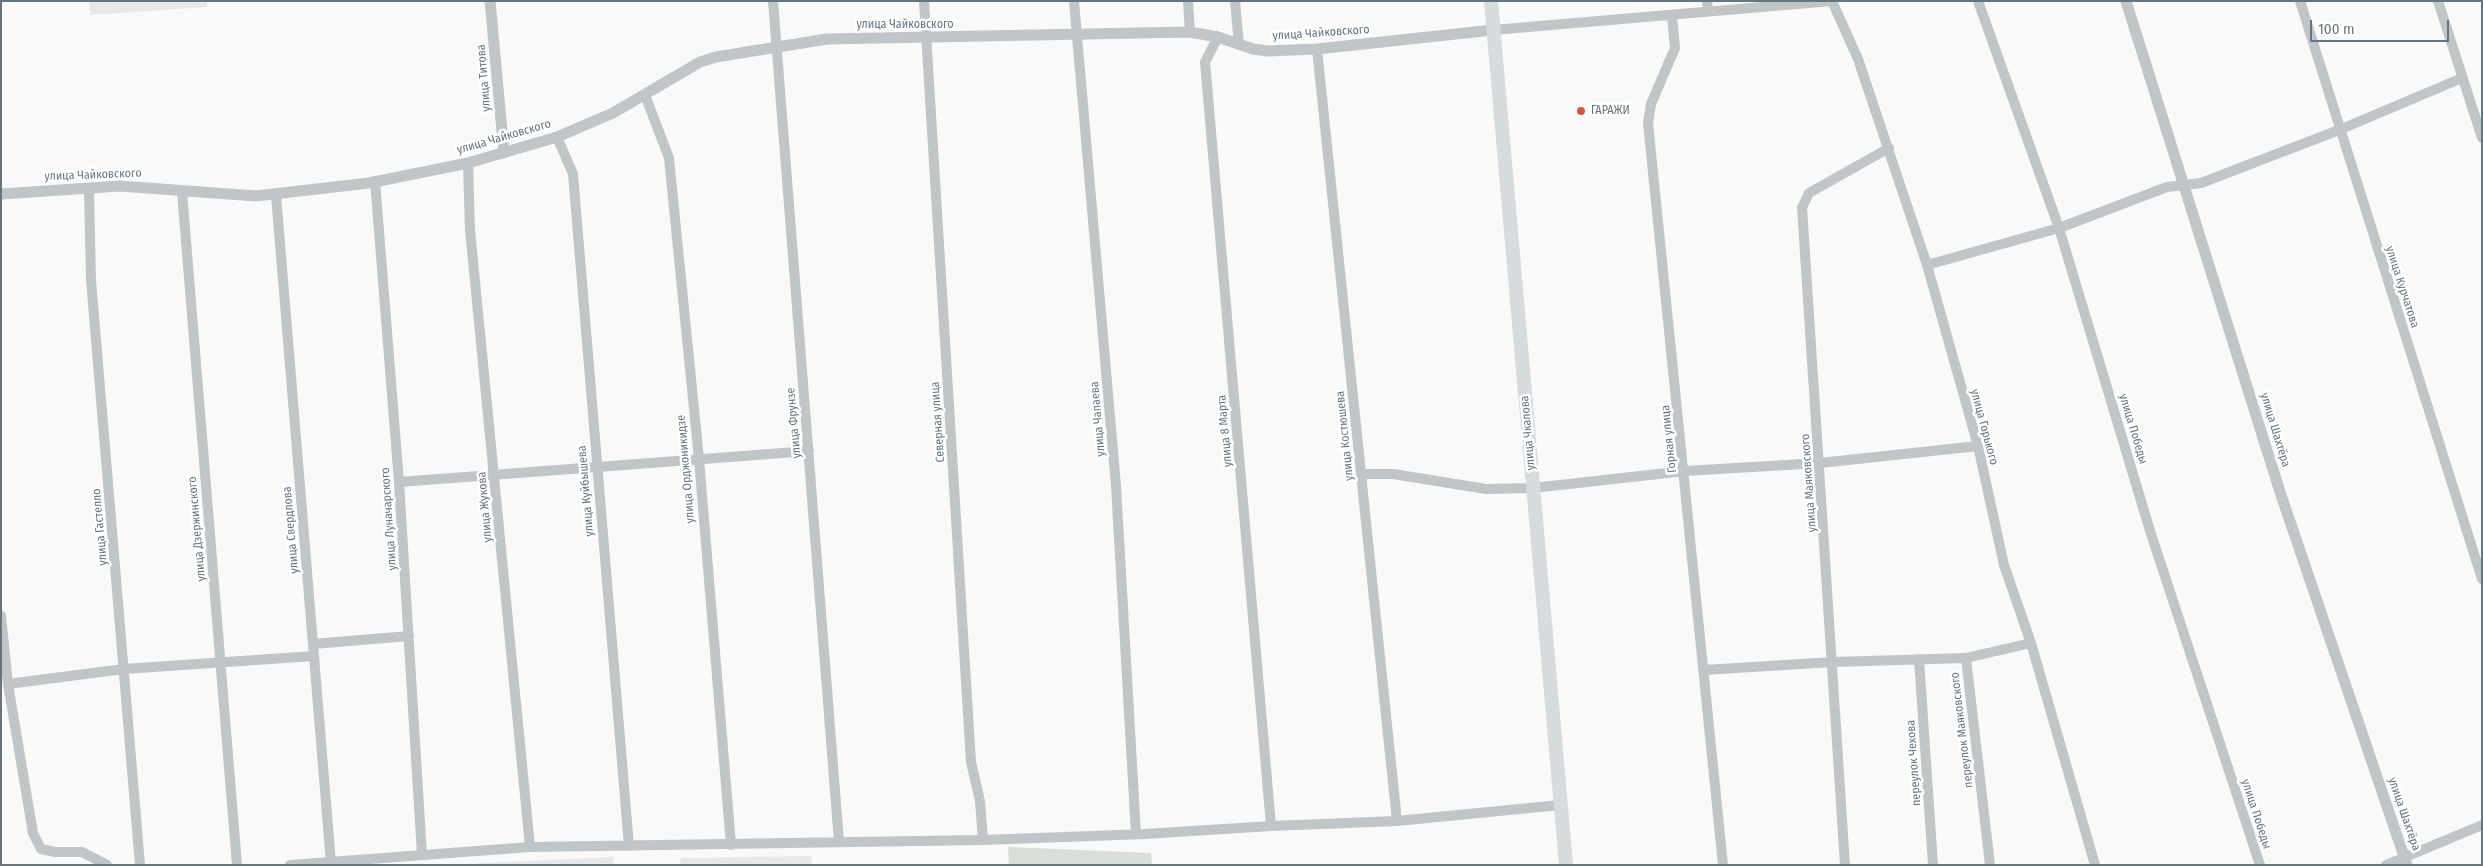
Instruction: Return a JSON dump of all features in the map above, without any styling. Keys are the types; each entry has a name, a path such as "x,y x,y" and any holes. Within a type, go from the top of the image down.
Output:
{"main road":[{"name":"улица Чкалова","path":"1491,1 1566,865"}],"street":[{"name":"улица Титова","path":"490,1 504,153"},
{"name":"улица Фрунзе","path":"772,1 839,842"},
{"name":"Северная улица","path":"924,1 971,762 980,801 984,840"},
{"name":"улица Чапаева","path":"1074,1 1116,486 1136,834"},
{"path":"1188,1 1190,32"},
{"path":"1235,1 1239,45"},
{"name":"улица Чайковского","path":"1,194 120,186 229,196 276,195 375,181 468,163 556,137 613,114 700,62 776,46 827,39 927,39 1190,32 1218,37 1239,45 1268,51 1317,49 1493,30 1672,16 1707,6 1832,1"},
{"name":"улица Горького","path":"1832,1 1858,59 1927,265 1978,446 2004,566 2031,644 2095,865"},
{"name":"улица Победы","path":"1978,1 2059,228 2151,534 2260,865"},
{"name":"улица Шахтёра","path":"2126,1 2281,495 2406,861"},
{"name":"улица Курчатова","path":"2300,1 2339,130 2482,579"},
{"path":"2438,1 2482,138"},
{"name":"Горная улица","path":"1672,16 1674,48 1651,104 1648,123 1724,865"},
{"name":"улица 8 Марта","path":"1218,37 1205,62 1271,826"},
{"name":"улица Костюшева","path":"1317,49 1397,821"},
{"path":"1927,265 2059,228 2167,188 2201,182 2339,130 2462,78"},
{"name":"улица Орджоникидзе","path":"644,94 669,158 699,459 731,845"},
{"name":"улица Куйбышева","path":"556,137 574,174 596,466 629,846"},
{"name":"улица Маяковского","path":"1845,865 1802,208 1809,193 1889,148"},
{"name":"улица Жукова","path":"468,163 470,230 530,847"},
{"name":"улица Луначарского","path":"375,181 399,482 422,856"},
{"name":"улица Гастелло","path":"89,188 91,280 140,865"},
{"name":"улица Дзержинского","path":"182,192 237,865"},
{"name":"улица Свердлова","path":"276,195 331,863"},
{"path":"1361,474 1393,474 1486,488 1533,488 1685,471 1820,463 1978,446"},
{"path":"399,482 809,451"},
{"path":"1,616 8,684 33,833 41,849 55,852 82,852 107,865"},
{"path":"313,644 409,636"},
{"name":"переулок Маяковского","path":"1990,865 1966,658 2031,644"},
{"path":"8,684 124,669 314,656"},
{"path":"1704,670 1919,658 1966,658"},
{"name":"переулок Чехова","path":"1919,658 1933,865"},
{"path":"290,865 530,847 984,840 1136,834 1397,821 1560,805"},
{"path":"2386,865 2406,861 2482,826"}],"shaded area":[{"path":"89,1 207,1 207,7 90,15"},
{"path":"1008,847 1151,853 1152,865 1009,865"},
{"path":"811,856 812,865 681,865 680,858"},
{"path":"613,857 614,865 441,865"}],"place":[{"name":"ГАРАЖИ","path":"1581,111"}]}
